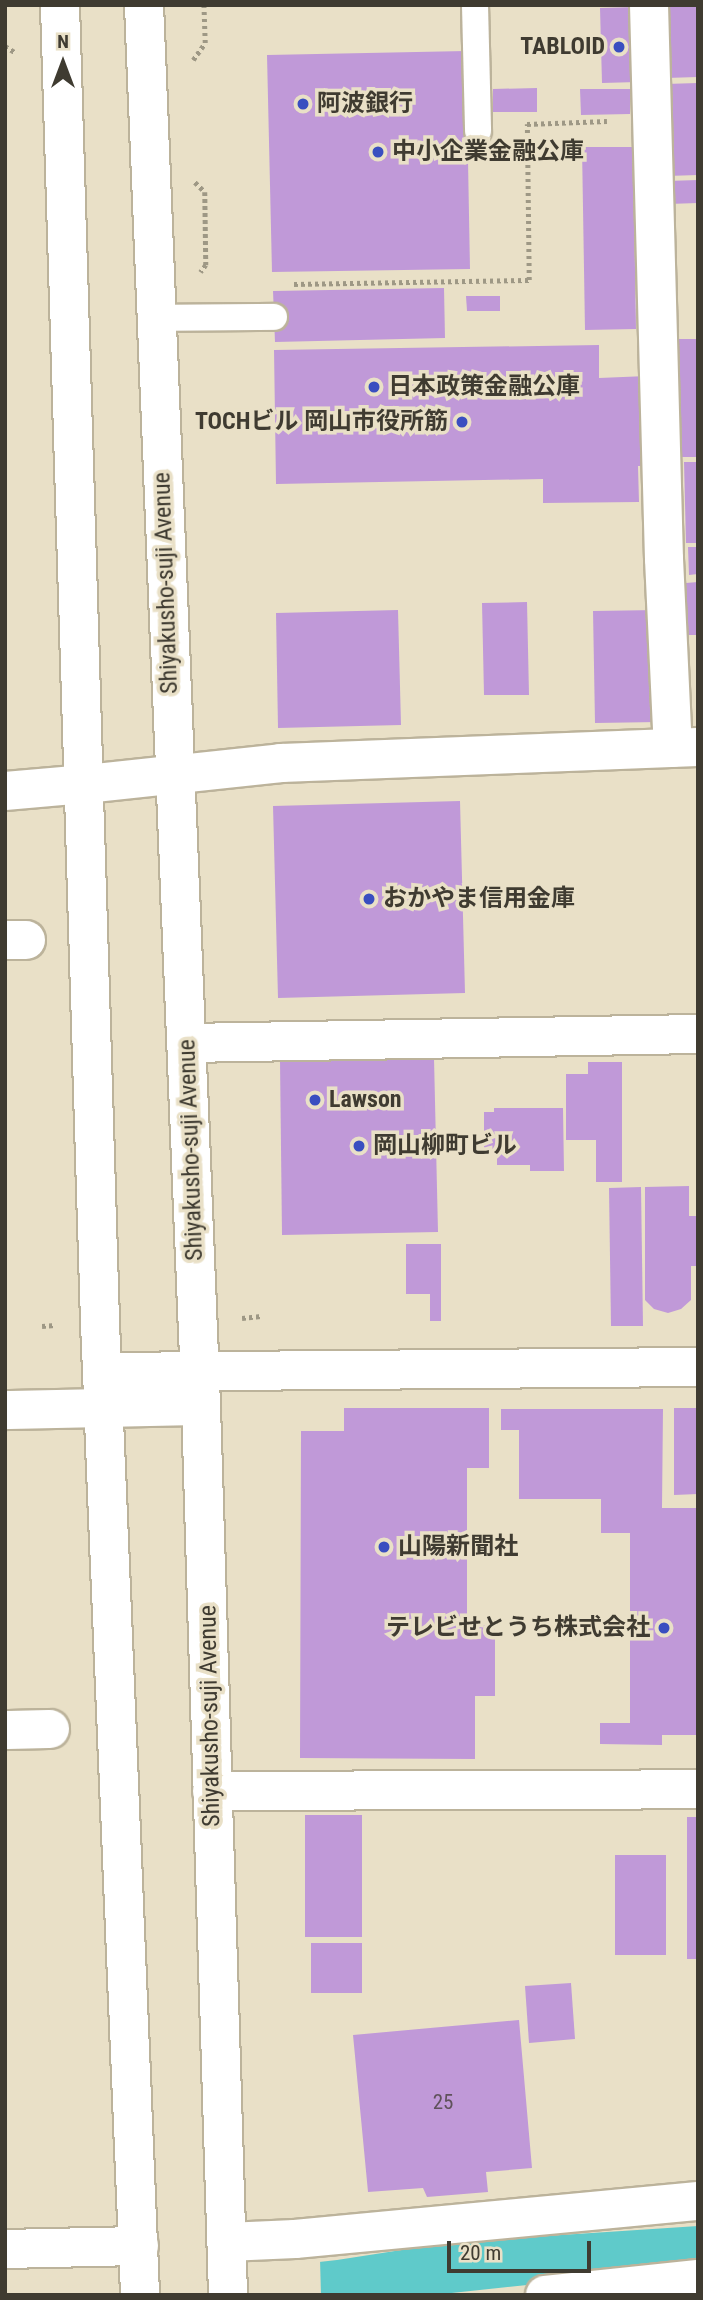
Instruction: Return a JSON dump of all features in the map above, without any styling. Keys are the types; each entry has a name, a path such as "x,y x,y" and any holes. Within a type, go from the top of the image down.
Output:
{"street":[{"path":"5,2249 140,2272 103,1390 61,5"},
{"name":"Shiyakusho-suji Avenue","path":"144,5 200,1389 227,2268"},
{"path":"5,792 281,764 685,748 651,120 649,5"},
{"path":"187,1043 698,1034"},
{"path":"5,1410 103,1390 200,1389 698,1367"},
{"path":"5,1730 50,1729"},
{"path":"212,1791 698,1788"},
{"path":"227,2268 295,2239 698,2201"},
{"path":"545,2295 698,2279"}],"lane":[{"path":"475,5 478,131"},
{"path":"155,318 274,317"}],"path":[{"path":"204,5 205,43"},
{"path":"282,284 529,280 527,124 651,120"},
{"path":"251,1322 245,1318 261,1316"},
{"path":"42,1326 60,1325"}],"water":[{"path":"698,2226 698,2267 433,2295 19,2295 337,2260 453,2242"}],"pier":[{"path":"320,2259 321,2295 33,2295 33,2290"}],"building":[{"path":"664,5 698,5 698,77 666,78"},
{"path":"636,7 638,82 602,83 600,8"},
{"path":"466,51 470,269 272,272 267,55"},
{"path":"698,83 698,175 667,176 665,84"},
{"path":"537,88 537,112 493,112 493,89"},
{"path":"580,89 630,89 630,114 581,115"},
{"path":"582,147 633,147 636,329 585,330"},
{"path":"698,180 698,203 668,204 667,181"},
{"path":"444,288 445,338 275,342 273,291"},
{"path":"466,296 500,296 500,311 467,311"},
{"path":"674,339 698,339 698,457 676,457"},
{"name":"TOCHビル 岡山市役所筋","path":"599,345 599,378 647,376 649,466 638,466 639,502 543,503 543,479 276,484 274,350"},
{"path":"684,462 698,462 698,543 686,543"},
{"path":"688,547 698,547 698,574 689,575"},
{"path":"698,582 698,635 687,635 686,583"},
{"path":"527,602 529,695 484,695 482,603"},
{"path":"398,610 401,725 278,728 276,613"},
{"path":"657,610 659,722 595,723 593,611"},
{"name":"おかやま信用金庫","path":"460,801 465,993 278,998 273,806"},
{"name":"岡山柳町ビル","path":"434,1058 438,1232 282,1235 280,1061"},
{"path":"588,1062 622,1062 622,1182 596,1182 596,1140 566,1140 566,1074 588,1074"},
{"path":"494,1108 563,1108 564,1171 530,1171 530,1165 497,1165 497,1154 484,1154 484,1112 494,1112"},
{"path":"689,1186 689,1216 698,1216 698,1266 691,1266 691,1300 681,1309 668,1313 654,1309 645,1300 645,1187"},
{"path":"641,1187 643,1326 611,1326 609,1188"},
{"path":"406,1244 441,1244 441,1321 430,1321 430,1294 406,1294"},
{"name":"山陽新聞社","path":"344,1408 489,1408 489,1468 467,1468 467,1625 495,1625 495,1696 475,1696 475,1759 300,1758 301,1431 344,1431"},
{"path":"674,1408 698,1408 698,1494 674,1495"},
{"name":"テレビせとうち株式会社","path":"501,1409 663,1409 662,1508 698,1508 698,1735 662,1735 662,1745 600,1744 600,1723 630,1723 630,1533 601,1533 601,1499 519,1499 519,1430 501,1430"},
{"path":"305,1815 362,1815 362,1937 305,1937"},
{"path":"687,1817 698,1817 698,1959 687,1959"},
{"path":"615,1855 666,1855 666,1955 615,1955"},
{"path":"311,1943 362,1943 362,1993 311,1993"},
{"path":"571,1983 575,2039 529,2043 525,1986"},
{"path":"519,2020 532,2168 486,2172 488,2192 427,2197 423,2188 368,2192 353,2035"}],"place":[{"name":"TABLOID","path":"619,47"},
{"name":"阿波銀行","path":"303,104"},
{"name":"中小企業金融公庫","path":"378,152"},
{"name":"日本政策金融公庫","path":"374,387"},
{"name":"TOCHビル 岡山市役所筋","path":"462,422"},
{"name":"おかやま信用金庫","path":"369,899"},
{"name":"Lawson","path":"315,1100"},
{"name":"岡山柳町ビル","path":"359,1146"},
{"name":"山陽新聞社","path":"384,1547"},
{"name":"テレビせとうち株式会社","path":"664,1628"}]}
